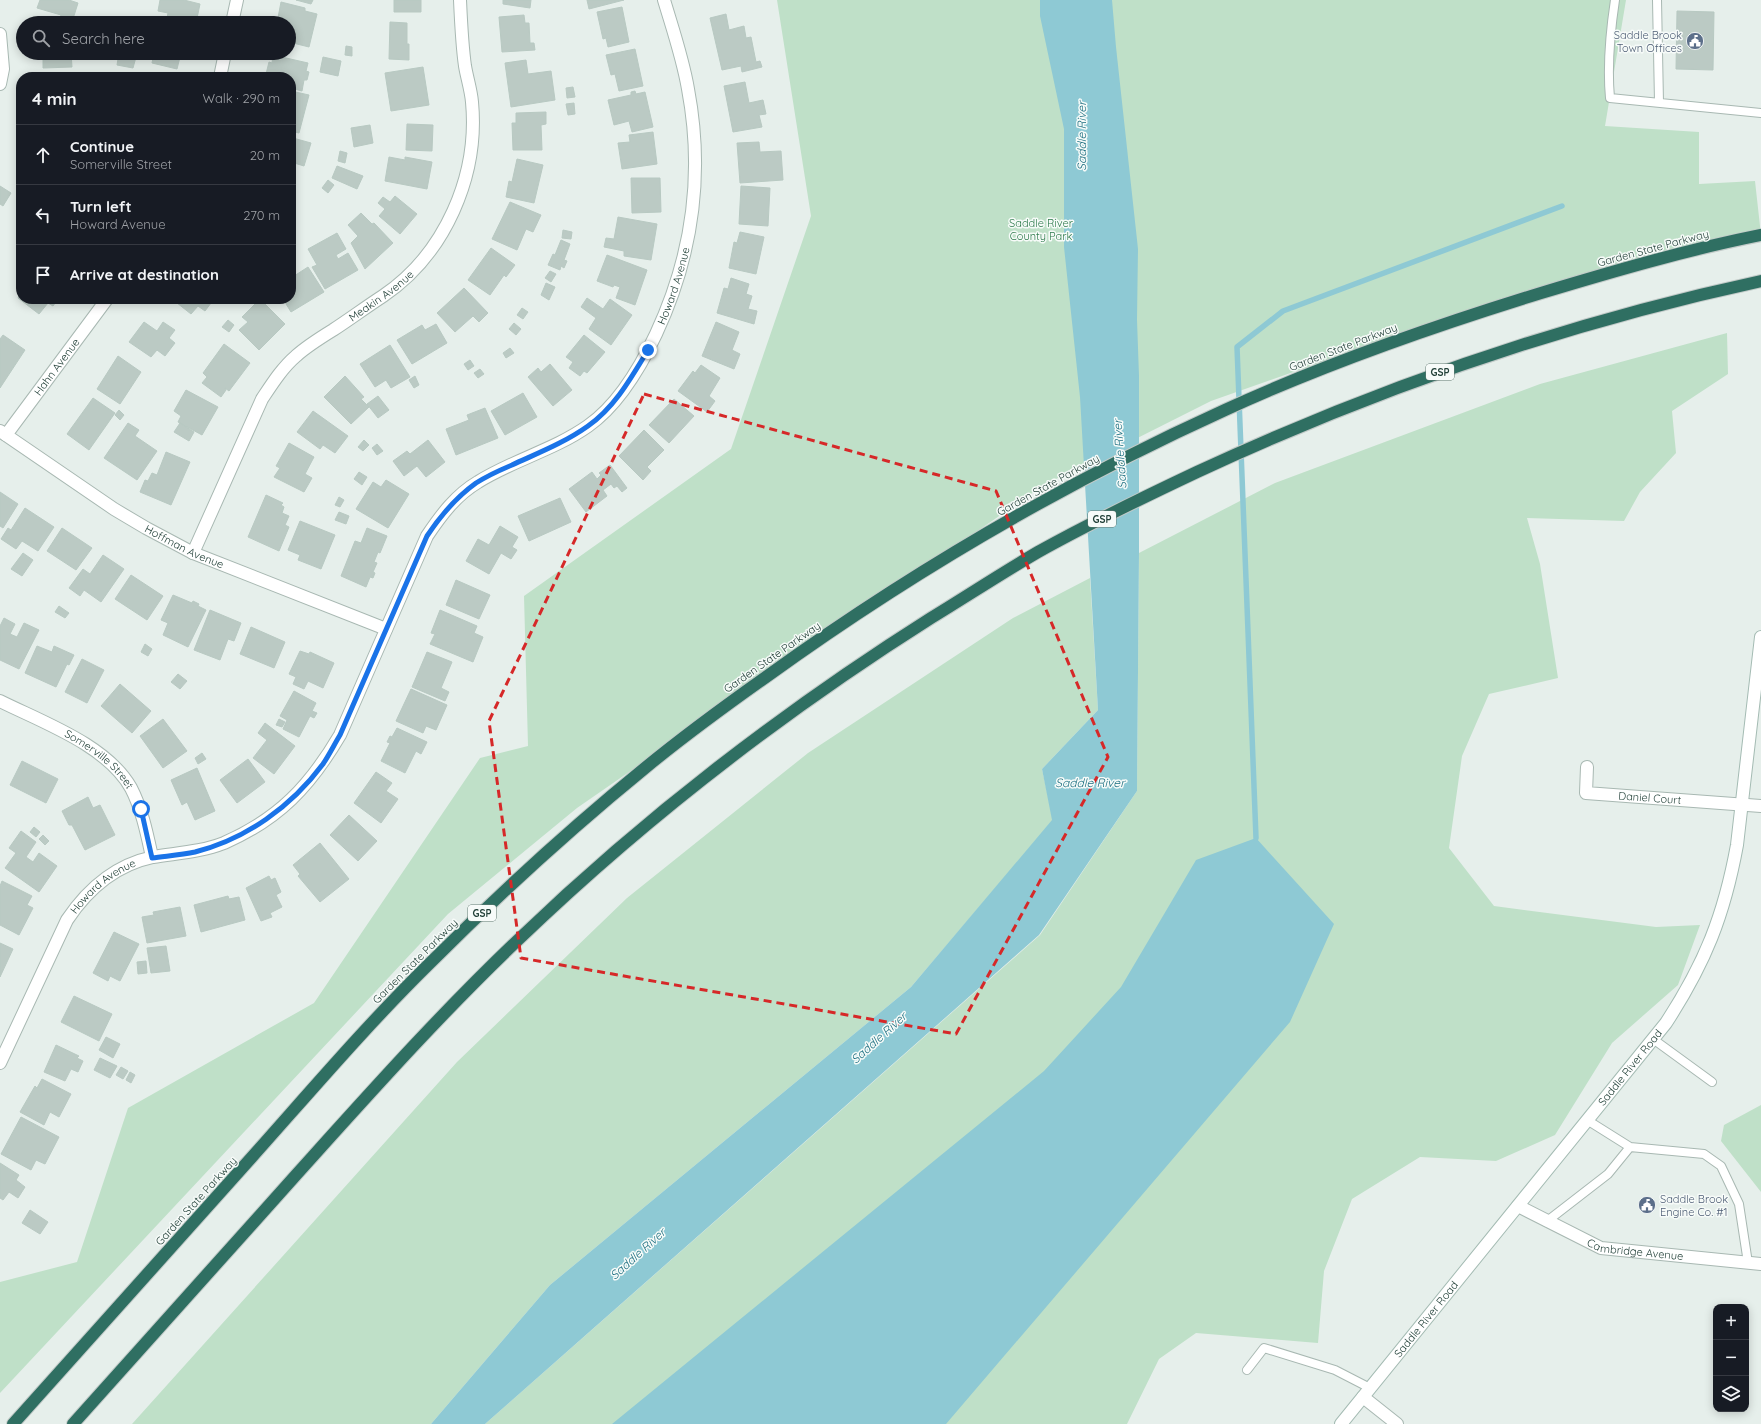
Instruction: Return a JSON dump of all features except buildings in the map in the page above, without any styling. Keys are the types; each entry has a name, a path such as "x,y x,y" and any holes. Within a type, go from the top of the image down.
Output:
{"highway":[{"name":"Garden State Parkway","path":"13,1424 357,1040 426,967 569,832 655,760 724,707 808,647 887,594 972,542 1039,504 1169,436 1229,408 1317,371 1417,332 1618,270 1723,243 1761,235"},
{"name":"GSP","path":"73,1424 382,1079 450,1007 519,938 593,871 669,806 745,746 827,687 906,634 1038,552 1166,487 1256,445 1332,413 1421,379 1523,344 1620,315 1761,281"}],"street":[{"path":"234,16 237,0"},
{"name":"Meakin Avenue","path":"193,553 262,399 277,377 295,357 316,341 392,290 414,269 431,249 447,224 459,198 468,169 472,136 472,102 465,67 460,0"},
{"name":"Howard Avenue","path":"0,1063 67,920 80,902 98,884 117,871 140,861 194,852 223,843 254,828 279,811 304,787 323,763 340,735 427,536 440,517 457,498 478,482 567,440 589,425 609,407 627,384 648,350 668,308 681,269 691,223 695,175 695,136 688,89 664,0"},
{"path":"0,34 3,69 0,84"},
{"path":"221,72 224,60"},
{"name":"Hahn Avenue","path":"3,433 103,304"},
{"name":"Hoffman Avenue","path":"3,433 114,508 146,528 193,553 386,629"},
{"name":"Saddle River Road","path":"1341,1424 1666,1023 1688,989 1706,953 1720,916 1731,877 1761,637"},
{"name":"Somerville Street","path":"0,701 80,740 98,751 116,768 130,787 141,809 152,858"},
{"name":"Daniel Court","path":"1588,767 1586,793 1741,804"},
{"path":"1741,804 1761,806"},
{"name":"Cambridge Avenue","path":"1518,1206 1546,1222 1601,1248 1761,1264"},
{"path":"1366,1393 1397,1424"}],"lane":[{"path":"1615,0 1610,32 1608,74 1610,98 1761,113"},
{"path":"1657,0 1659,102"},
{"path":"1653,1039 1712,1082"},
{"path":"1587,1120 1630,1147 1704,1154 1722,1166 1739,1204 1748,1263"},
{"path":"1546,1222 1608,1174 1630,1147"},
{"path":"1246,1370 1264,1348 1335,1370 1366,1393"}],"highlighted area":[{"path":"644,394 996,491 1108,757 956,1034 521,958 489,721"}],"green space":[{"name":"Saddle River County Park","path":"777,0 1626,0 1605,126 1699,132 1699,184 1755,181 1761,235 1447,318 1211,401 1044,485 577,808 448,914 0,1393 0,1282 77,1262 128,1108 314,1003 480,758 528,746 524,596 731,449 811,216"},
{"path":"1727,333 1728,374 1672,411 1676,453 1640,492 1624,521 1527,518 1540,564 1558,678 1489,694 1462,756 1449,848 1494,906 1656,927 1700,925 1678,985 1612,1043 1555,1135 1496,1161 1420,1157 1352,1199 1324,1271 1318,1343 1196,1333 1159,1359 1127,1424 485,1424 1040,935 1137,791 1139,553 1275,483 1540,384"},
{"path":"1090,578 1098,710 1042,769 1053,820 911,987 550,1285 431,1424 132,1424 457,1062 627,898 808,753 1013,618"},
{"path":"1761,1105 1761,1192 1721,1141 1724,1125"}],"water":[{"name":"Saddle River","path":"1040,0 1112,0 1138,249 1137,320 1139,376 1139,553 1137,791 1039,935 485,1424 431,1424 550,1285 911,987 1052,820 1042,769 1098,710 1080,397 1064,247 1064,129 1040,16"},
{"path":"1256,838 1334,924 1290,1022 946,1424 612,1424 1044,1071 1121,987 1196,860"}],"waterway":[{"path":"1256,838 1237,347 1283,311 1562,206"}],"place":[{"name":"Saddle Brook Town Offices","path":"1695,41"},
{"name":"Saddle Brook Engine Co. #1","path":"1647,1205"}],"route":[{"path":"141,809 152,858 194,852 223,843 254,828 279,811 304,787 323,763 340,735 427,536 440,517 457,498 478,482 498,471 567,440 589,425 609,407 627,384 648,350"}]}
